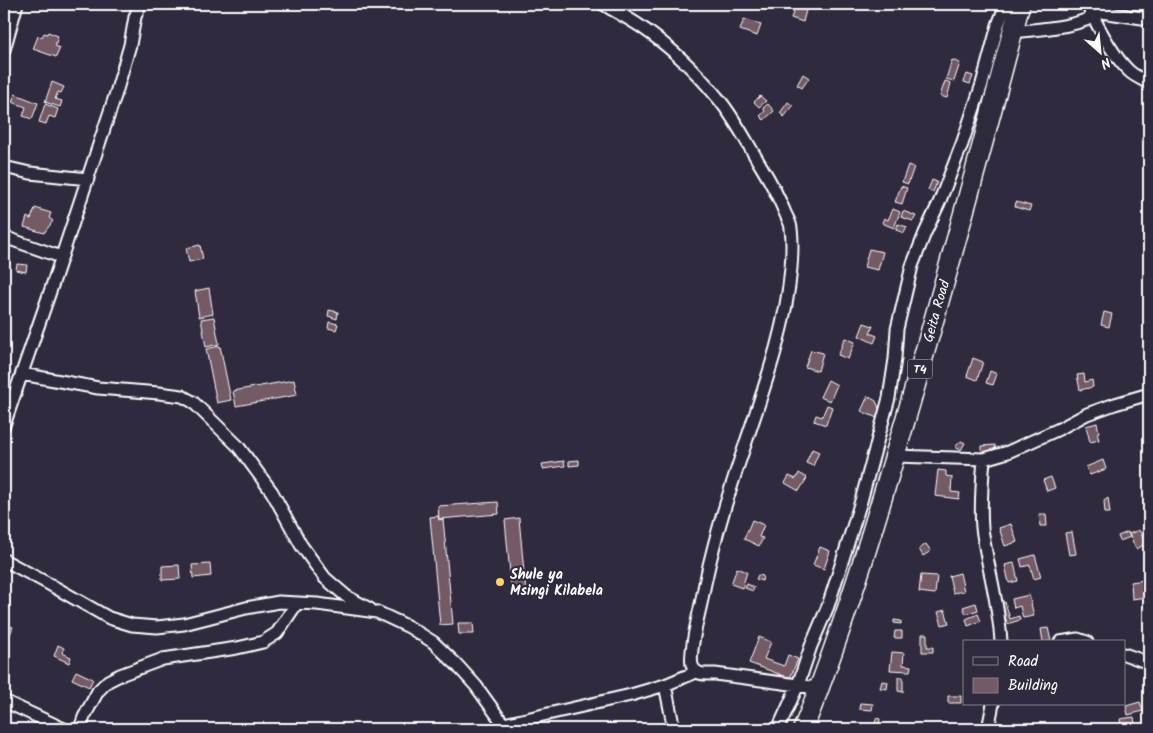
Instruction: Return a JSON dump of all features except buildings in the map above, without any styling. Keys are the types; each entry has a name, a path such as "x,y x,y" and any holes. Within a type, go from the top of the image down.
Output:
{"highway":[{"name":"Geita Road","path":"803,729 854,589 895,456 1020,4"}],"street":[{"path":"4,50 17,4"},
{"path":"4,425 88,179 124,67 130,45 134,17 140,4"},
{"path":"607,6 629,4"},
{"path":"778,729 798,685 811,646 828,606 879,435 889,398 897,329 912,266 962,144 1006,4"},
{"path":"1087,4 1097,14 1118,58 1130,72 1149,83"},
{"path":"1013,32 1058,28 1080,22 1097,14 1110,4"},
{"path":"607,6 641,27 673,52 703,80 718,98 736,123 771,182 791,227 792,252 789,290 784,316 765,384 729,491 713,549 704,588 692,667 696,672 703,674 715,674 819,689"},
{"path":"1097,14 1149,19"},
{"path":"4,167 30,173 88,179"},
{"path":"4,237 61,258"},
{"path":"22,374 98,388 182,396 193,402 244,454 272,492 302,545 325,578 346,596 409,627 433,642 470,679 506,726 631,695 665,685 696,672"},
{"path":"895,456 984,459 1008,452 1087,414 1149,394"},
{"path":"984,459 980,500 982,528 997,604 1001,640"},
{"path":"4,560 109,618 132,625 157,627 184,624 246,608 279,602 377,612"},
{"path":"80,729 84,717 98,691 108,681 163,660 263,642 277,633 297,603"},
{"path":"1126,655 1149,663"},
{"path":"665,685 674,729"},
{"path":"4,701 64,729"},
{"path":"988,729 993,706"}],"place":[{"name":"Shule ya Msingi Kilabela","path":"500,582"}]}
